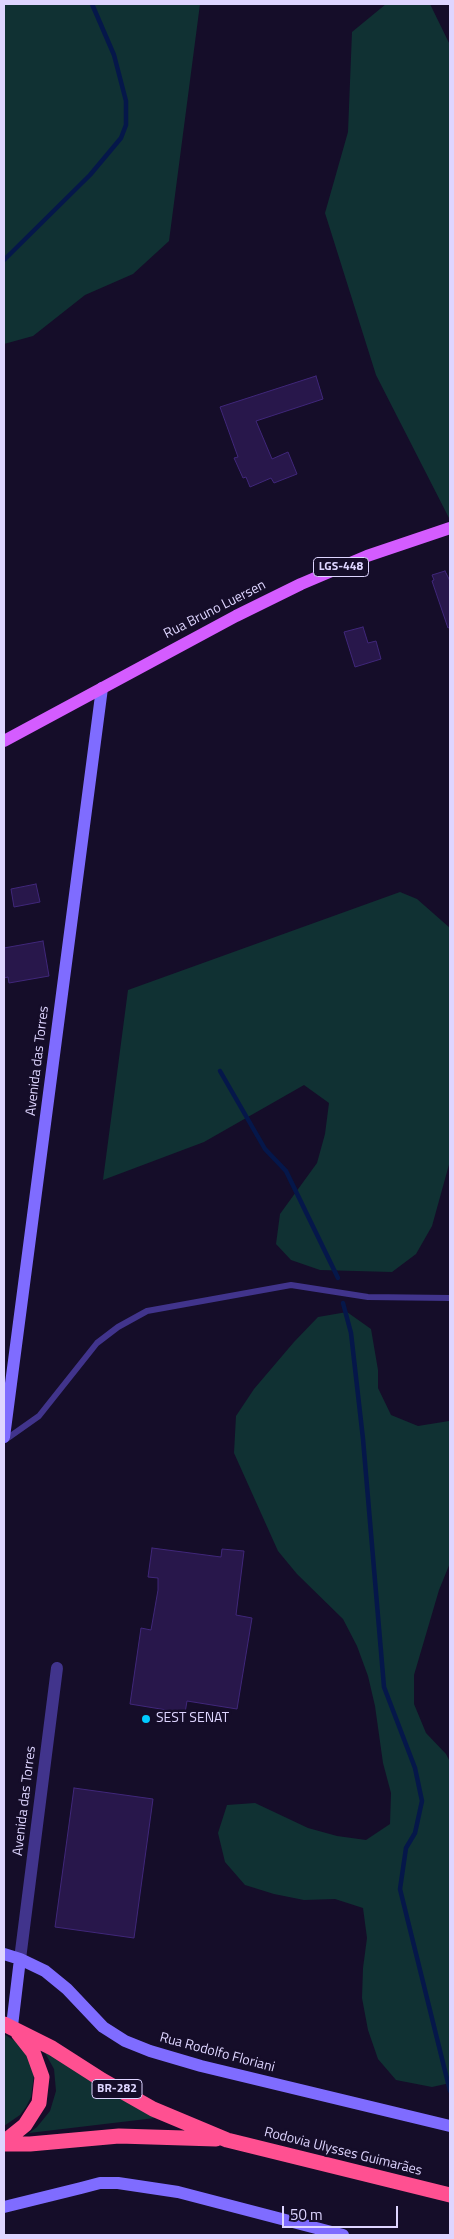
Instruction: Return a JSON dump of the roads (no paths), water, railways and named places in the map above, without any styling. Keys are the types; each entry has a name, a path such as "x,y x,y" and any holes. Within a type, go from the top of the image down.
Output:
{"highway":[{"name":"Rodovia Ulysses Guimarães","path":"8,2025 153,2109 227,2140 450,2195"},
{"path":"4,2143 25,2125 38,2103 42,2077 33,2052 8,2025"},
{"name":"Rodovia Ulysses Guimarães","path":"4,2143 30,2144 120,2136 227,2140"}],"main road":[{"name":"Rua Bruno Luersen","path":"4,741 236,616 301,584 367,556 450,528"},
{"name":"Avenida das Torres","path":"4,1439 102,688"},
{"name":"Rua Rodolfo Floriani","path":"4,1954 20,1958 44,1972 67,1989 103,2027 125,2041 150,2051 201,2066 450,2126"},
{"name":"Avenida das Torres","path":"8,2025 20,1958"},
{"path":"4,2207 81,2188 118,2183 178,2192 343,2235"}],"street":[{"name":"Avenida das Torres","path":"20,1958 57,1668"}],"lane":[{"path":"4,1439 39,1416 96,1343 118,1327 147,1311 291,1285 368,1297 450,1298"}],"waterway":[{"path":"4,260 90,175 121,138 126,125 126,101 114,55 92,4"},
{"path":"220,1071 265,1149 286,1171 338,1278"},
{"path":"343,1303 351,1333 363,1439 384,1687 415,1768 422,1801 415,1833 406,1848 400,1889 450,2091"}],"place":[{"name":"SEST SENAT","path":"146,1719"}]}
